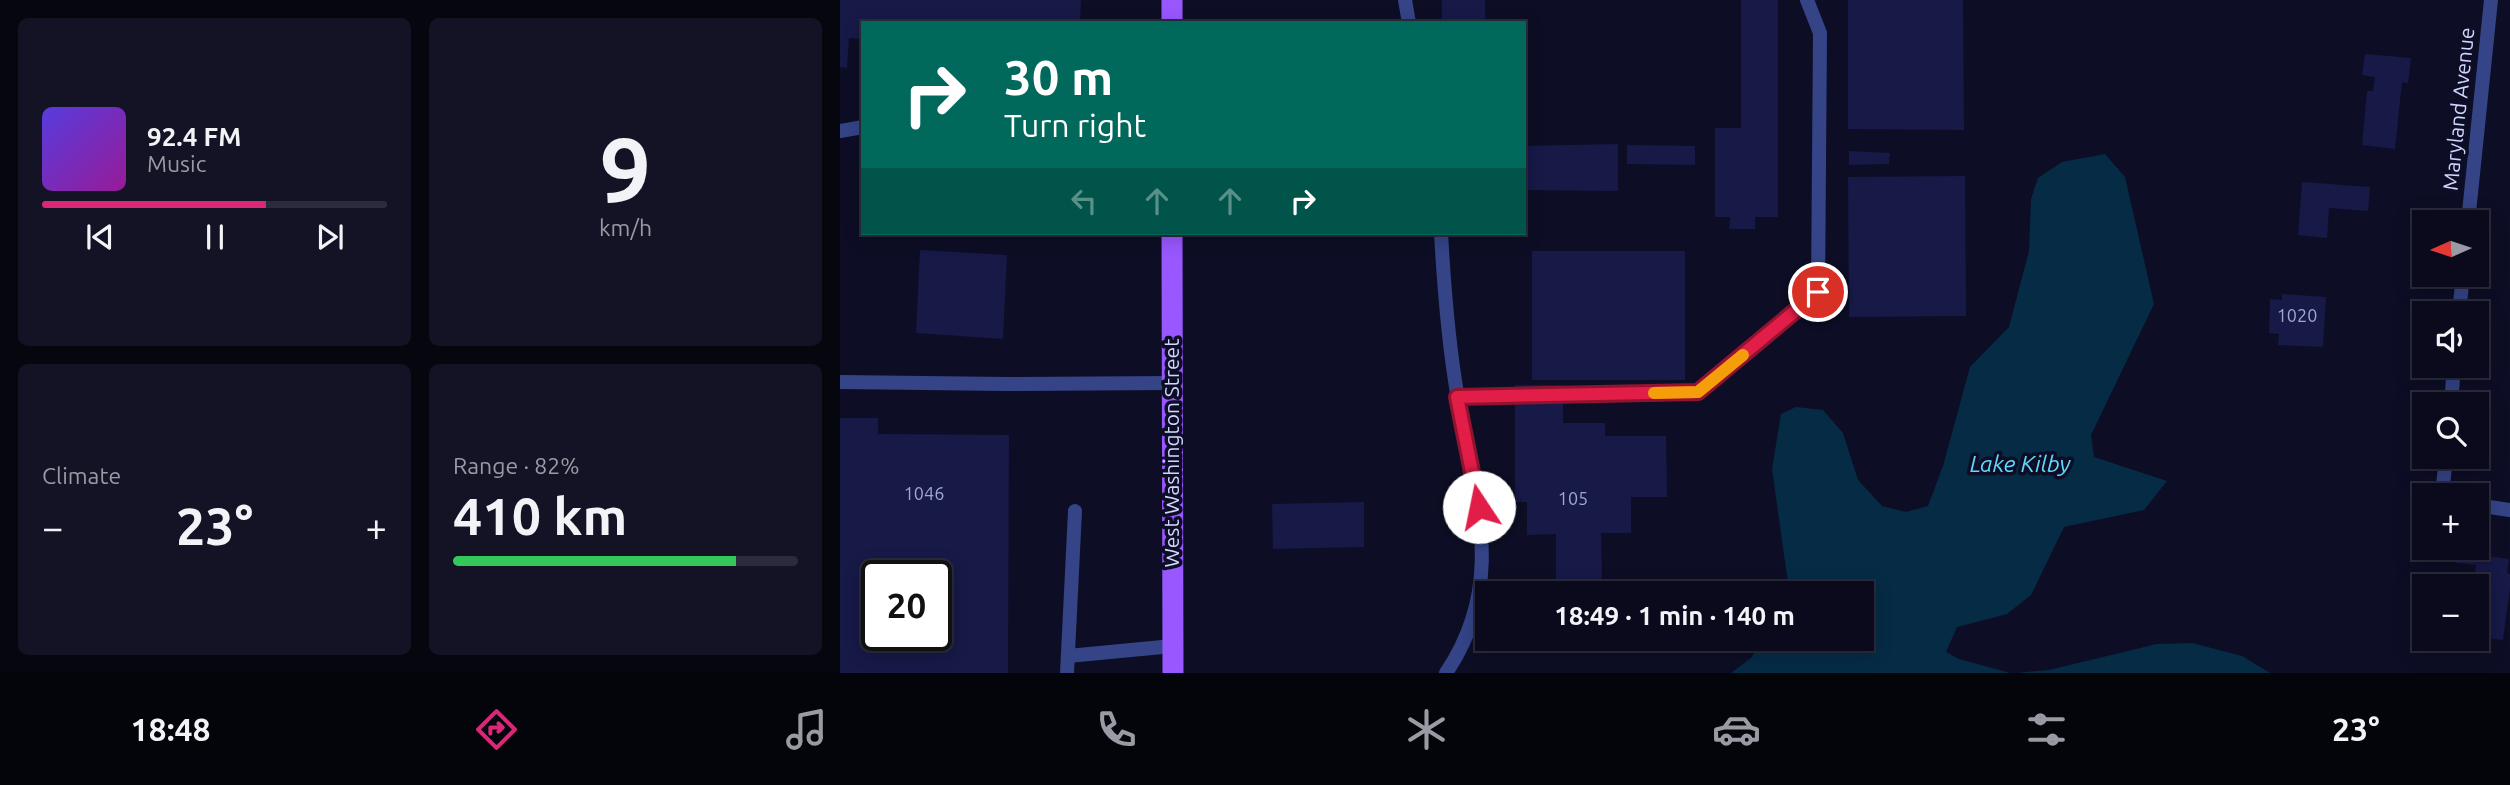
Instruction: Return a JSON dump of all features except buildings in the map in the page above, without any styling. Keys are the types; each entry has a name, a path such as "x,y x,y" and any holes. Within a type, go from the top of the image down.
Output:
{"main road":[{"path":"1172,0 1172,21"},
{"name":"West Washington Street","path":"1172,235 1173,673"}],"street":[{"path":"1405,0 1409,21"},
{"path":"1457,397 1698,392 1818,292 1821,33 1807,0"},
{"name":"Maryland Avenue","path":"2469,210 2491,0"},
{"path":"840,131 861,127"},
{"path":"1441,235 1449,344 1479,507 1482,566 1481,592 1473,623 1460,652 1446,673"},
{"path":"840,382 1172,383"},
{"path":"2489,507 2510,510"},
{"path":"1068,673 1075,511"},
{"path":"1068,656 1173,646"}],"water":[{"name":"Lake Kilby","path":"2105,154 2125,177 2154,304 2091,435 2094,457 2167,481 2144,510 2064,527 2031,595 2007,614 1957,627 1946,652 1959,659 2010,673 1731,673 1751,658 1755,651 1874,651 1874,581 1788,581 1772,469 1781,414 1796,407 1823,410 1843,433 1858,480 1882,506 1906,512 1928,506 1943,466 1970,367 2009,327 2029,251 2031,199 2038,178 2062,162"},
{"path":"2192,643 2242,656 2270,673 2016,673 2049,670 2157,644"}],"slow traffic":[{"path":"1654,393 1698,392 1743,355"}],"route":[{"path":"1479,507 1457,397 1698,392 1818,292"}]}
